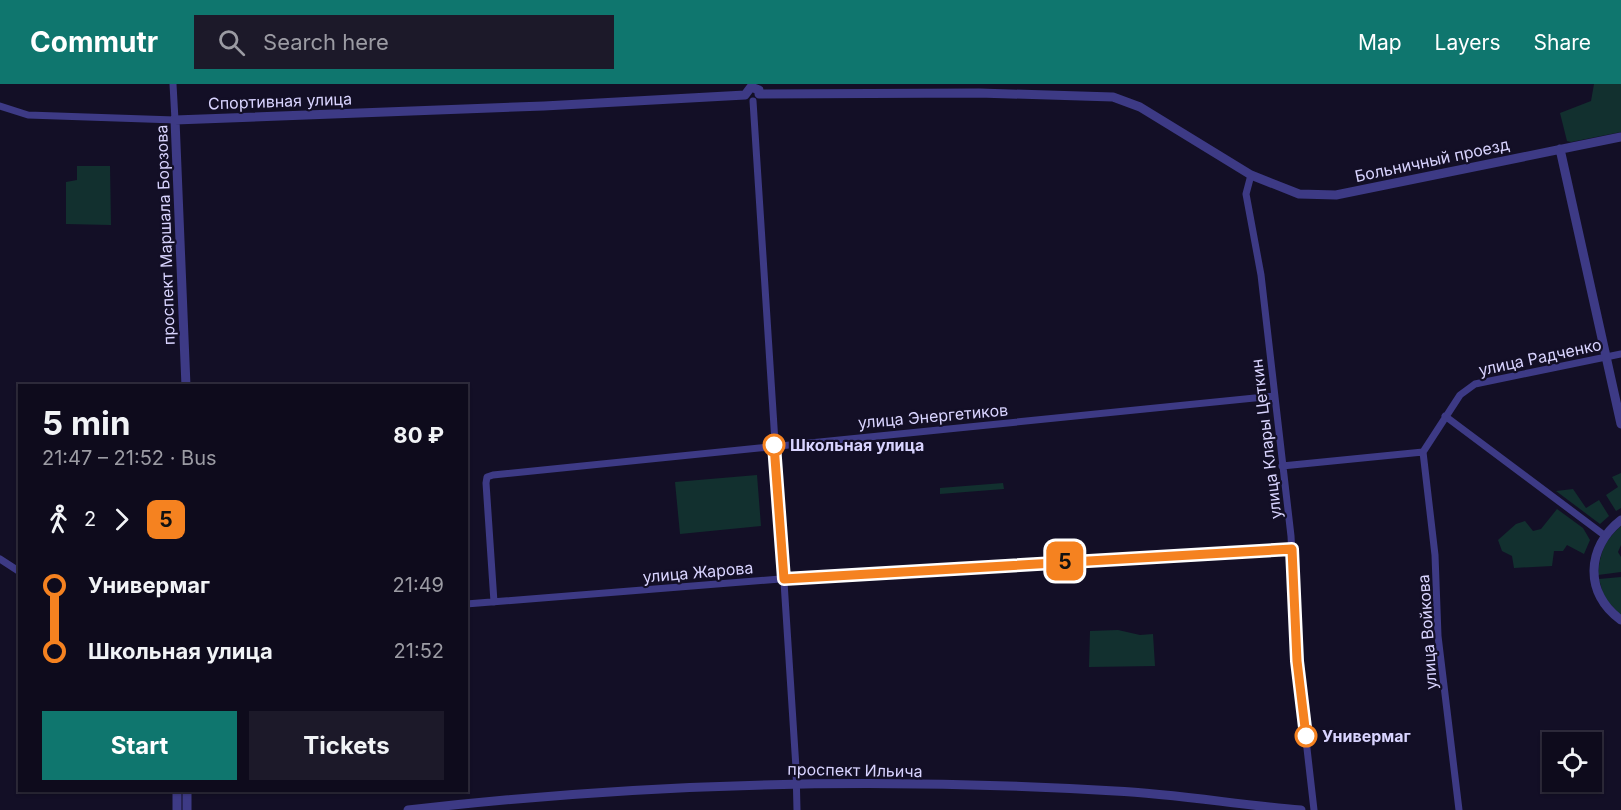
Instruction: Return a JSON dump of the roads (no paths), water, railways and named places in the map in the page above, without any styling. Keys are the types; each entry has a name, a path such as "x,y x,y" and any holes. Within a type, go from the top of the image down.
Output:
{"street":[{"name":"проспект Маршала Борзова","path":"173,84 186,384"},
{"name":"Спортивная улица","path":"175,120 544,106 752,92 1113,96 1140,107 1251,175"},
{"path":"752,92 797,810"},
{"path":"0,106 28,115 175,120"},
{"name":"Больничный проезд","path":"1251,175 1299,194 1336,195 1621,136"},
{"path":"1560,149 1621,424"},
{"name":"улица Клары Цеткин","path":"1251,175 1246,194 1261,275 1292,549 1297,661 1314,810"},
{"name":"улица Радченко","path":"1423,452 1460,395 1475,384 1621,354"},
{"name":"улица Энергетиков","path":"494,602 487,477 774,445 1275,396"},
{"path":"1445,416 1604,535"},
{"path":"1282,466 1423,452"},
{"name":"улица Войкова","path":"1423,452 1435,555 1438,636 1459,810"},
{"path":"1621,520 1604,535 1593,563 1596,591 1601,601 1621,620"},
{"name":"улица Жарова","path":"468,604 784,579 1292,549"},
{"path":"0,559 18,571"},
{"name":"проспект Ильича","path":"408,810 521,799 688,788 796,784 1040,787 1132,792 1300,810"},
{"path":"177,792 177,810"},
{"path":"187,792 187,810"}],"place":[{"name":"Школьная улица","path":"774,445"},
{"name":"Универмаг","path":"1306,736"}]}
